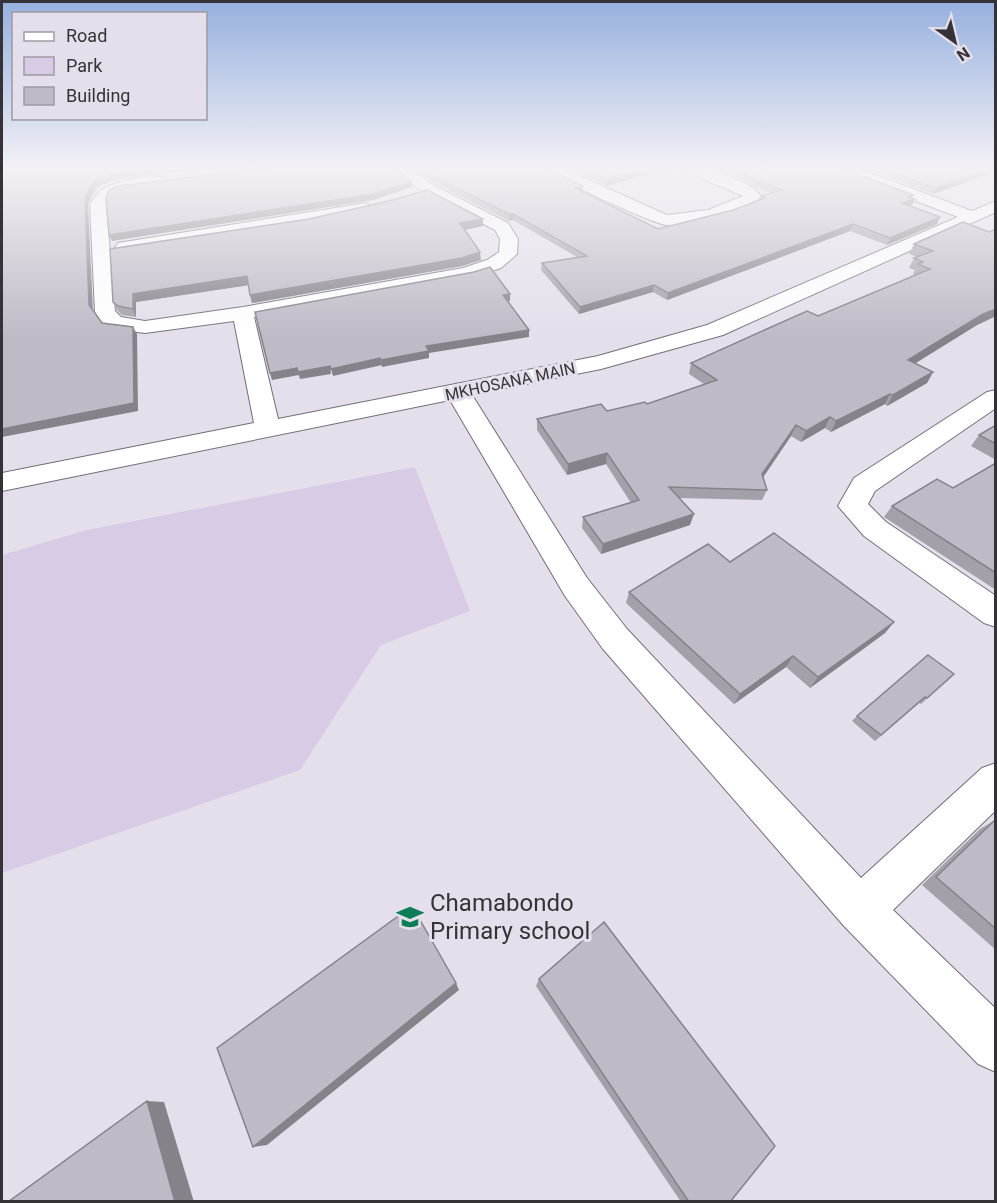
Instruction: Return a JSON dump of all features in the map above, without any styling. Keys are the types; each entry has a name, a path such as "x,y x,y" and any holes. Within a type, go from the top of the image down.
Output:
{"street":[{"path":"99,223 105,312 114,323 145,327 243,313 467,273 494,264 508,254 509,238 502,228 493,223"},
{"path":"101,250 270,223"},
{"name":"MKHOSANA MAIN","path":"2,483 601,362 715,330 955,223"},
{"path":"243,313 268,430"},
{"path":"458,391 576,587 615,639 860,910 996,1046"},
{"path":"996,397 864,485 852,506 875,530 996,614"},
{"path":"860,910 996,782"}],"green space":[{"path":"415,467 470,611 381,645 300,770 2,873 2,555 87,530"}],"building":[{"path":"2,223 86,223 89,305 102,323 133,327 134,403 2,429"},
{"path":"108,223 185,223 109,235"},
{"path":"282,223 460,223 480,252 462,258 250,295 247,276 133,294 133,309 118,306 113,302 110,249"},
{"path":"529,223 646,223 658,229 681,223 925,223 890,238 853,224 668,293 654,285 580,307 542,263 587,256"},
{"path":"960,223 989,232 996,229 996,309 983,314 908,360 933,372 893,395 890,394 836,421 830,417 806,431 796,425 762,474 767,490 669,487 694,514 603,544 583,517 639,500 607,453 568,464 537,419 601,404 607,411 645,402 647,404 717,380 691,363 807,311 818,316 930,269 918,264 923,262 914,258 933,251 914,244"},
{"path":"490,267 510,294 503,295 529,330 426,346 429,351 381,360 380,358 331,369 330,366 298,372 297,368 270,373 255,312 474,272"},
{"path":"996,425 996,444 979,435"},
{"path":"996,463 996,573 892,506 937,479 953,488"},
{"path":"774,533 894,622 818,677 793,656 740,694 629,592 708,544 730,562"},
{"path":"928,655 954,674 881,735 857,716"},
{"path":"996,821 996,929 936,877"},
{"path":"412,906 456,983 253,1147 217,1048"},
{"path":"604,922 775,1146 730,1202 689,1202 539,979"},
{"path":"147,1101 175,1202 8,1202"}],"place":[{"name":"Chamabondo Primary school","path":"410,917"}]}
